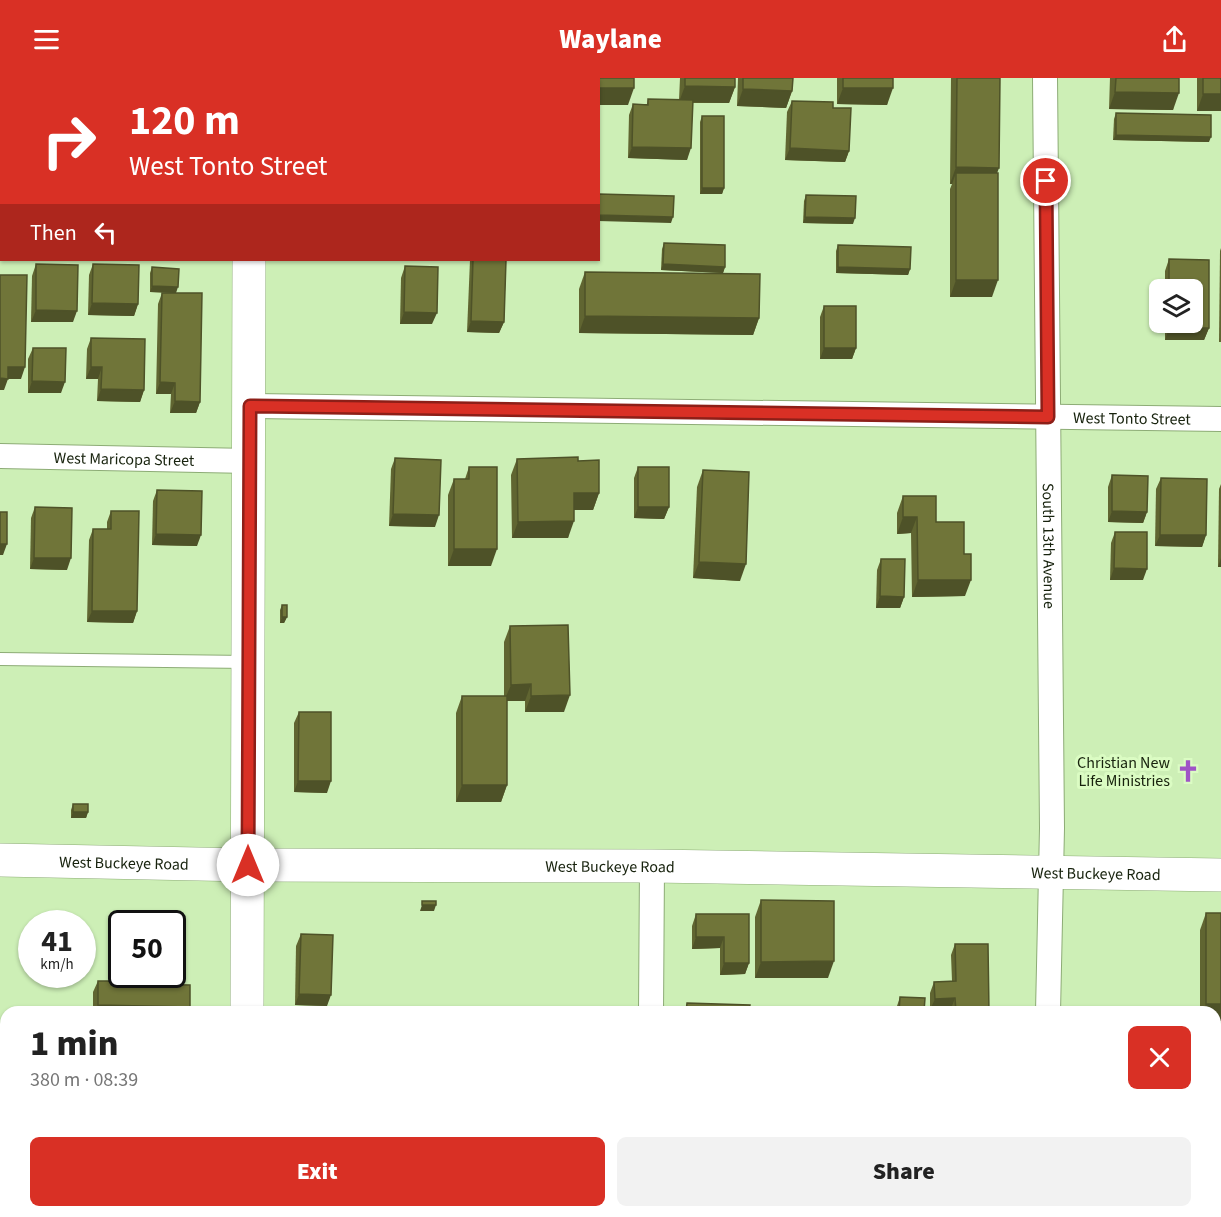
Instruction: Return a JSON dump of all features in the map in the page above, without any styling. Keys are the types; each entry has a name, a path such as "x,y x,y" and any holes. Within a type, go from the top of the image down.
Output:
{"main road":[{"path":"247,1006 249,261"},
{"name":"West Buckeye Road","path":"0,860 248,865 652,866 1221,875"}],"street":[{"name":"South 13th Avenue","path":"1046,78 1052,873 1048,1006"},
{"name":"West Tonto Street","path":"250,406 1221,419"},
{"name":"West Maricopa Street","path":"0,456 250,461"},
{"path":"651,1006 652,866"}],"lane":[{"path":"0,659 249,662"}],"building":[{"path":"600,78 634,78 634,88 600,88"},
{"path":"685,78 735,78 735,87 685,86"},
{"path":"743,78 793,78 792,91 743,89"},
{"path":"843,78 893,78 893,88 843,88"},
{"path":"957,78 1000,78 999,168 956,167"},
{"path":"1116,78 1179,78 1179,93 1115,92"},
{"path":"1203,78 1221,78 1221,94 1203,94"},
{"path":"648,99 693,100 691,148 632,147 633,104 648,105"},
{"path":"792,101 833,102 833,108 851,108 849,151 790,148"},
{"path":"1116,113 1211,115 1211,137 1116,135"},
{"path":"702,116 724,116 724,188 702,188"},
{"path":"956,173 998,173 998,280 956,280"},
{"path":"600,194 674,196 673,217 600,215"},
{"path":"806,195 856,196 855,218 805,217"},
{"path":"664,243 725,245 725,267 663,264"},
{"path":"838,245 911,247 910,269 838,267"},
{"path":"1169,259 1209,260 1209,328 1203,328 1203,279 1169,279"},
{"path":"473,261 506,261 504,322 471,321"},
{"path":"36,264 78,265 77,311 36,310"},
{"path":"93,264 139,265 138,304 92,303"},
{"path":"405,266 438,267 437,313 404,312"},
{"path":"152,267 179,269 178,287 152,286"},
{"path":"585,272 760,274 759,318 585,316"},
{"path":"0,275 27,275 25,367 8,367 8,379 0,378"},
{"path":"162,293 202,293 200,402 175,401 175,383 160,382"},
{"path":"824,306 856,306 856,348 824,348"},
{"path":"91,338 145,339 144,390 101,389 102,367 91,367"},
{"path":"33,348 66,348 65,382 32,381"},
{"path":"578,457 578,461 599,460 599,493 574,493 574,521 518,522 517,459"},
{"path":"395,458 441,460 439,515 393,514"},
{"path":"469,467 497,467 497,549 454,549 454,479 469,479"},
{"path":"638,467 669,467 669,507 638,507"},
{"path":"703,470 749,472 746,564 699,562"},
{"path":"1112,475 1148,476 1147,512 1112,511"},
{"path":"1161,478 1207,479 1206,535 1160,535"},
{"path":"157,490 202,491 201,535 156,534"},
{"path":"903,496 936,496 936,522 964,522 964,554 971,554 971,580 918,580 917,517 903,517"},
{"path":"35,507 72,508 71,558 34,558"},
{"path":"111,511 139,511 137,611 92,611 93,529 111,529"},
{"path":"0,512 7,512 7,544 0,544"},
{"path":"1115,532 1147,532 1147,569 1114,568"},
{"path":"881,559 905,559 904,597 880,596"},
{"path":"282,605 287,605 287,617 282,617"},
{"path":"568,625 570,695 531,696 531,684 511,685 510,626"},
{"path":"462,696 507,696 507,785 462,785"},
{"path":"299,712 331,712 331,781 298,781"},
{"path":"73,804 88,804 88,812 73,812"},
{"path":"761,900 834,901 834,961 761,962"},
{"path":"422,901 436,901 436,905 422,905"},
{"path":"1206,913 1221,913 1221,1004 1206,1004"},
{"path":"696,914 749,914 749,963 724,963 724,937 696,937"},
{"path":"301,934 333,935 331,995 299,994"},
{"path":"955,944 988,944 989,1006 956,1006 955,998 935,999 934,982 956,981"},
{"path":"98,981 108,981 108,988 186,988 186,985 190,985 190,1006 98,1005"},
{"path":"900,997 925,998 924,1006 899,1006"},
{"path":"687,1003 750,1005 750,1006 687,1006"}],"place":[{"name":"Christian New Life Ministries","path":"1188,771"}],"route":[{"path":"248,865 250,406 1048,417 1046,181"}]}
